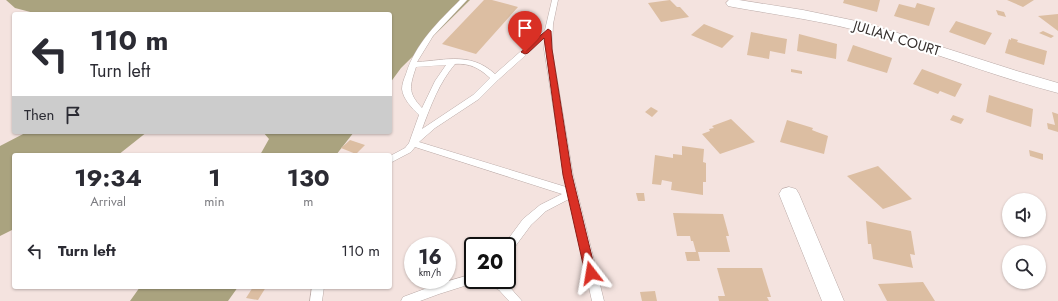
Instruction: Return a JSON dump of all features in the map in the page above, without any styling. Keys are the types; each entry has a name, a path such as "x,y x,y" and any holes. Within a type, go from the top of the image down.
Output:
{"street":[{"name":"JULIAN COURT","path":"733,3 824,19 873,30 1027,80 1058,88"},
{"path":"789,194 833,301"}],"lane":[{"path":"423,114 411,102 406,88 412,65 431,33 464,0"},
{"path":"555,0 550,15 548,49 572,193 598,301"},
{"path":"392,159 408,150 432,126 476,97 548,31"},
{"path":"412,65 470,61 479,64 495,78"},
{"path":"413,144 427,101 440,77 453,62"},
{"path":"413,144 502,170 572,193"},
{"path":"516,237 527,222 543,208 572,193"},
{"path":"407,301 438,289 464,282"},
{"path":"316,301 318,289"},
{"path":"505,289 516,301"}],"shaded area":[{"path":"6,0 470,0 401,68 392,80 392,12 30,12 15,8"},
{"path":"23,134 144,134 121,153 12,153 12,230 0,236 0,146"},
{"path":"265,134 352,134 338,153 261,153 269,139"},
{"path":"139,289 237,289 228,301 130,301"}],"building":[{"path":"484,0 492,0 518,7 476,54 442,44"},
{"path":"670,0 677,7 680,7 689,17 661,22 648,3"},
{"path":"844,0 880,0 877,12 843,3"},
{"path":"1007,0 1034,0 1023,7"},
{"path":"917,3 935,8 929,26 894,16 899,4 915,8"},
{"path":"996,10 1004,12 1006,17 998,15"},
{"path":"1058,14 1058,31 1038,16"},
{"path":"956,21 992,33 985,45 949,32"},
{"path":"704,24 734,36 722,48 691,35"},
{"path":"1043,31 1054,36 1051,38 1039,33"},
{"path":"751,32 787,39 785,54 770,51 769,59 747,55"},
{"path":"799,34 837,44 836,59 797,51"},
{"path":"1011,38 1018,40 1017,42 1047,51 1044,65 1005,53 1009,39 1011,40"},
{"path":"853,45 892,58 887,73 847,61"},
{"path":"791,69 802,71 802,74 791,72"},
{"path":"922,69 962,84 955,97 940,91 938,94 913,84"},
{"path":"989,95 1033,109 1031,127 986,112"},
{"path":"651,107 658,111 652,117 645,112"},
{"path":"1052,112 1058,114 1058,132 1048,129 1047,123 1055,125"},
{"path":"953,115 964,119 961,124 950,120"},
{"path":"731,119 755,142 720,154 702,134 710,131 709,129 714,128 712,126"},
{"path":"787,120 813,128 812,130 828,136 824,154 780,142"},
{"path":"350,140 365,145 357,153 341,148"},
{"path":"682,146 704,149 703,162 706,163 706,182 703,182 703,195 671,190 672,182 662,180 661,185 652,184 655,155 673,158 673,154 682,155"},
{"path":"1029,150 1043,154 1043,160 1030,156"},
{"path":"878,166 912,199 883,209 847,176"},
{"path":"636,193 644,193 645,201 638,201"},
{"path":"673,213 723,214 729,236 726,236 730,252 698,252 700,261 687,261 685,252 696,252 693,241 691,241 690,236 677,236"},
{"path":"866,221 911,231 915,255 910,254 913,268 873,259 871,244 868,244"},
{"path":"717,268 762,268 771,297 767,297 769,301 719,301 718,296 725,296"},
{"path":"923,282 935,301 887,301 878,284"},
{"path":"252,289 265,289 258,300 246,298"},
{"path":"655,291 657,301 642,301 640,292"}],"route":[{"path":"525,52 548,31 548,49 568,175 591,273"}]}
